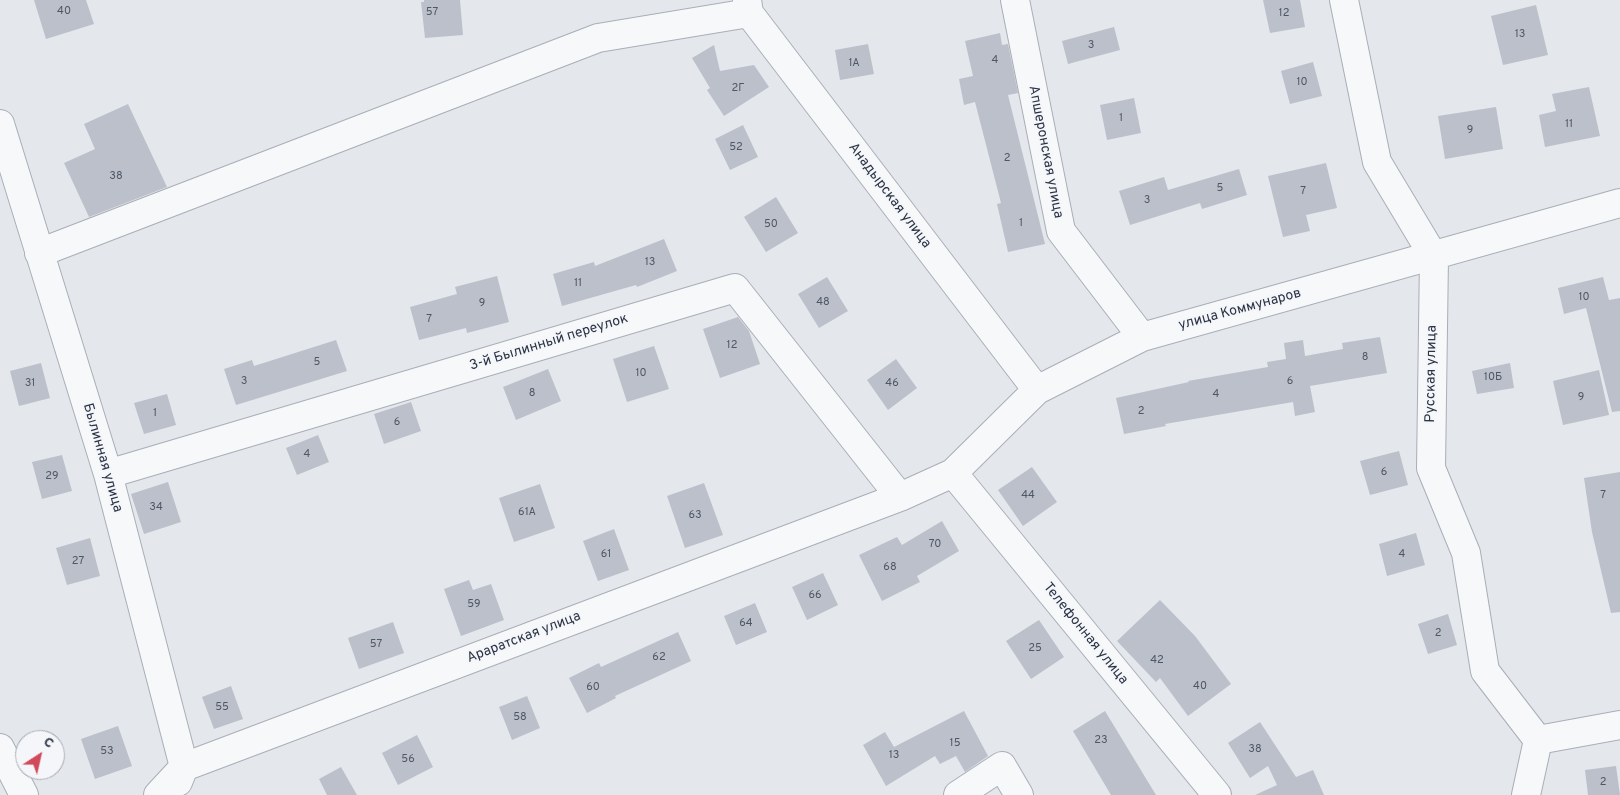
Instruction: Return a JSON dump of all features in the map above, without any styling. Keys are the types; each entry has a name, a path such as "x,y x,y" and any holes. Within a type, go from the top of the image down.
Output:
{"street":[{"name":"Апшеронская улица","path":"1015,0 1061,231 1142,337"},
{"path":"1344,0 1377,162 1434,257"},
{"path":"39,253 598,38 748,6"},
{"name":"Анадырская улица","path":"748,6 1037,390"},
{"name":"Былинная улица","path":"0,124 108,474 184,767"},
{"name":"улица Коммунаров","path":"900,497 953,473 1037,390 1142,337 1620,204"},
{"name":"Русская улица","path":"1434,257 1431,468 1466,553 1485,671 1538,740"},
{"name":"3-й Былинный переулок","path":"108,474 735,288 900,497"},
{"name":"Телефонная улица","path":"953,473 1217,795"},
{"name":"Араратская улица","path":"158,795 184,767 900,497"},
{"path":"1526,795 1538,740 1620,724"},
{"path":"0,748 24,795"},
{"path":"958,795 1002,766 1019,795"},
{"path":"172,795 184,767"}],"building":[{"path":"34,0 86,0 94,24 46,39"},
{"path":"424,0 460,0 463,35 425,38 421,2 424,2"},
{"path":"1263,0 1300,0 1305,27 1270,33"},
{"path":"1536,5 1548,55 1503,65 1491,16"},
{"path":"1114,27 1120,50 1068,64 1062,41"},
{"path":"1000,33 1002,45 1008,44 1018,93 1008,95 1045,244 1008,252 997,204 1001,203 975,102 964,105 959,79 973,76 965,41"},
{"path":"868,44 874,74 840,80 835,50"},
{"path":"714,45 720,71 754,65 769,87 724,116 707,90 710,88 692,58"},
{"path":"1313,62 1322,96 1290,104 1281,71"},
{"path":"1589,87 1600,136 1545,147 1539,115 1556,111 1552,94"},
{"path":"1134,98 1141,133 1107,140 1100,105"},
{"path":"128,104 167,187 89,217 64,163 95,149 84,124"},
{"path":"1496,107 1503,149 1445,159 1438,116"},
{"path":"743,125 758,157 730,170 715,139"},
{"path":"1326,163 1337,208 1306,215 1310,231 1283,237 1268,176"},
{"path":"1239,169 1247,195 1202,209 1200,203 1130,225 1119,191 1164,177 1168,190"},
{"path":"776,197 798,233 766,252 744,217"},
{"path":"664,239 677,271 637,287 636,285 562,306 553,274 594,262 595,266"},
{"path":"497,276 509,322 467,333 466,328 419,340 410,307 457,294 455,287"},
{"path":"827,277 848,311 819,328 798,294"},
{"path":"1603,277 1609,300 1620,298 1620,411 1612,412 1586,308 1564,314 1558,288"},
{"path":"738,317 749,331 760,364 720,378 703,329"},
{"path":"1380,337 1387,373 1310,386 1315,412 1295,416 1293,402 1165,424 1166,426 1124,434 1116,398 1188,381 1268,367 1267,362 1286,359 1284,343 1303,340 1305,356 1343,349 1342,343"},
{"path":"336,340 347,371 236,405 224,369 252,360 254,366"},
{"path":"654,346 669,389 627,402 613,359"},
{"path":"896,359 917,388 888,410 867,380"},
{"path":"41,363 50,398 19,406 10,371"},
{"path":"1510,363 1514,388 1477,394 1472,371"},
{"path":"548,369 561,401 516,420 503,387"},
{"path":"1599,370 1609,415 1563,425 1553,381"},
{"path":"167,394 176,425 144,434 134,403"},
{"path":"411,402 421,431 384,444 374,414"},
{"path":"318,435 329,462 297,475 286,448"},
{"path":"1399,451 1408,485 1370,495 1360,461"},
{"path":"62,455 72,491 42,499 32,462"},
{"path":"1032,467 1057,502 1023,526 998,490"},
{"path":"1620,472 1620,612 1611,613 1592,532 1584,478"},
{"path":"168,482 181,522 144,534 131,494"},
{"path":"704,483 723,535 685,548 667,496"},
{"path":"540,484 555,528 514,542 499,498"},
{"path":"942,521 959,551 917,576 920,582 882,601 859,555 897,537 902,545"},
{"path":"614,529 629,570 598,581 583,541"},
{"path":"1416,533 1425,565 1387,576 1379,544"},
{"path":"90,538 100,576 67,585 56,548"},
{"path":"823,573 838,605 807,620 792,587"},
{"path":"469,580 473,590 491,584 504,620 461,636 444,589"},
{"path":"1160,600 1195,636 1231,684 1188,716 1160,678 1156,682 1117,641"},
{"path":"755,603 767,632 736,645 724,616"},
{"path":"1448,614 1457,645 1428,654 1418,624"},
{"path":"1039,620 1064,657 1031,679 1006,641"},
{"path":"393,622 404,653 359,669 348,638"},
{"path":"678,632 691,661 615,696 616,698 587,713 569,678 599,663 601,667"},
{"path":"231,686 243,719 214,729 202,697"},
{"path":"527,696 540,728 512,740 499,707"},
{"path":"964,711 988,756 965,772 956,756 940,764 935,756 886,786 863,745 885,732 894,747"},
{"path":"1105,711 1156,795 1111,795 1073,731"},
{"path":"1260,722 1296,777 1313,770 1324,795 1255,795 1277,785 1268,766 1250,778 1228,743"},
{"path":"118,726 132,766 95,779 81,739"},
{"path":"417,735 433,767 398,785 382,753"},
{"path":"1616,766 1620,795 1588,795 1585,770"},
{"path":"341,767 357,795 327,795 319,779"}]}
